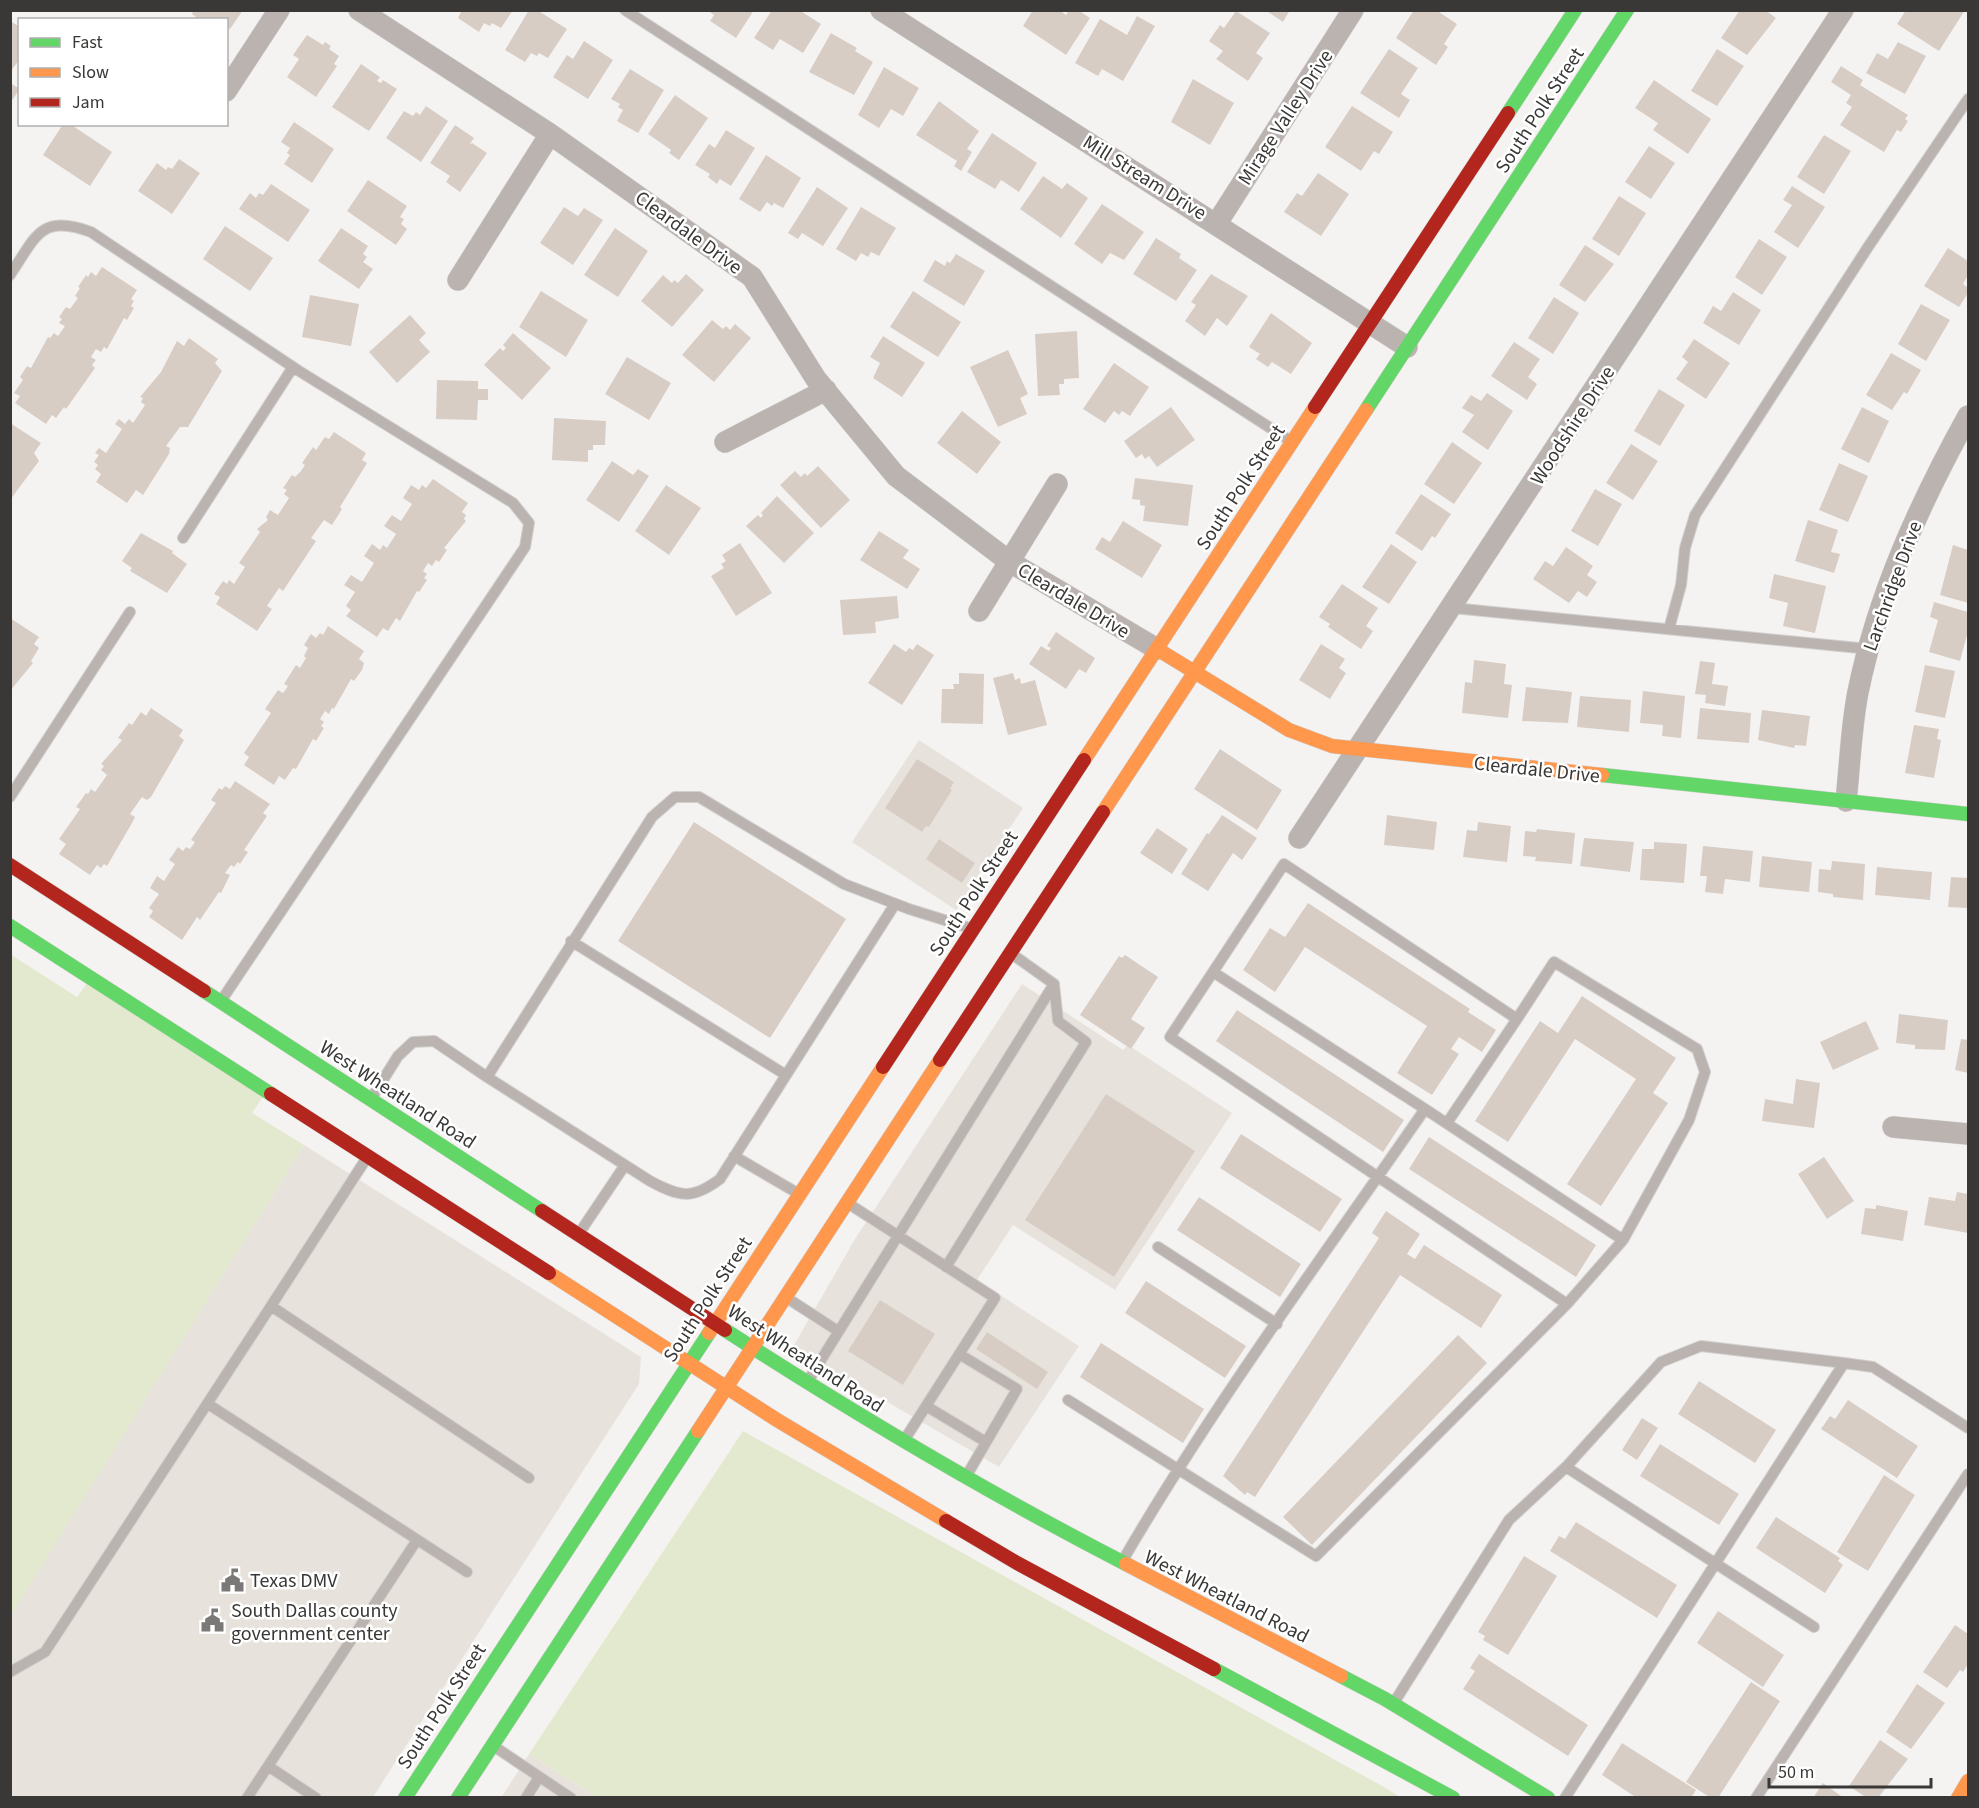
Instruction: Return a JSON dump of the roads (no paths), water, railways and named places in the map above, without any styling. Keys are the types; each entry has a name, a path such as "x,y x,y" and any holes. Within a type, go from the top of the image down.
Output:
{"main road":[{"name":"South Polk Street","path":"405,1797 799,1194 978,932 1157,649 1575,10"},
{"name":"South Polk Street","path":"458,1797 846,1202 1005,949 1193,672 1627,10"},
{"name":"Cleardale Drive","path":"1157,649 1289,730 1332,746 1357,751 1968,814"},
{"name":"West Wheatland Road","path":"10,865 218,1005 371,1099 751,1347 903,1442 1118,1567 1394,1704 1548,1797"},
{"path":"10,926 195,1039 368,1156 688,1363 971,1536 1097,1600 1453,1797"},
{"path":"1958,1797 1968,1781"}],"street":[{"path":"228,88 279,10"},
{"name":"Cleardale Drive","path":"358,10 550,134 752,278 825,390 896,476 1010,562 1157,649"},
{"name":"Mill Stream Drive","path":"881,10 1217,223 1407,347"},
{"name":"Mirage Valley Drive","path":"1217,223 1353,10"},
{"name":"Woodshire Drive","path":"1299,838 1453,608 1843,10"},
{"path":"458,280 550,134"},
{"path":"725,442 825,390"},
{"name":"Larchridge Drive","path":"1846,801 1858,694 1893,571 1919,512 1968,416"},
{"path":"979,611 1057,484"},
{"path":"1893,1127 1968,1134"}],"lane":[{"path":"624,10 1292,442"},
{"path":"1669,629 1681,585 1685,548 1695,516 1868,247 1968,99"},
{"path":"10,275 34,239 49,226 61,223 91,232 293,367 513,503 529,523 525,547 218,1005"},
{"path":"183,538 293,367"},
{"path":"1453,608 1869,649"},
{"path":"10,797 130,612"},
{"path":"487,1077 652,816 675,797 699,797 844,884 978,932"},
{"path":"1517,1018 1284,864 1170,1037 1567,1304"},
{"path":"371,1099 399,1056 413,1042 434,1041 625,1165 675,1194 701,1193 720,1179 895,904"},
{"path":"571,941 786,1075"},
{"path":"946,1267 1086,1042 1058,1021 1054,984 1005,949"},
{"path":"1068,1400 1316,1556 1567,1304 1623,1240 1689,1120 1705,1072 1697,1049 1554,962 1447,1123"},
{"path":"1214,972 1623,1240"},
{"path":"807,1383 896,1235 1054,984"},
{"path":"1118,1567 1177,1468 1425,1109"},
{"path":"10,1672 45,1652 368,1156"},
{"path":"734,1156 799,1194"},
{"path":"579,1234 625,1165"},
{"path":"846,1202 995,1298 903,1442"},
{"path":"1158,1247 1277,1324"},
{"path":"784,1297 838,1331"},
{"path":"271,1306 529,1478"},
{"path":"1394,1704 1509,1520 1566,1467 1661,1362 1701,1346 1873,1367 1968,1428"},
{"path":"959,1354 1017,1389 966,1478"},
{"path":"1565,1797 1844,1363"},
{"path":"208,1404 467,1572"},
{"path":"926,1406 986,1442"},
{"path":"1566,1467 1814,1627"},
{"path":"1756,1797 1968,1474"},
{"path":"247,1797 417,1540"},
{"path":"492,1745 571,1797"},
{"path":"268,1766 315,1797"},
{"path":"526,1797 538,1777"}],"place":[{"name":"Texas DMV","path":"232,1580"},
{"name":"South Dallas county government center","path":"213,1621"}]}
